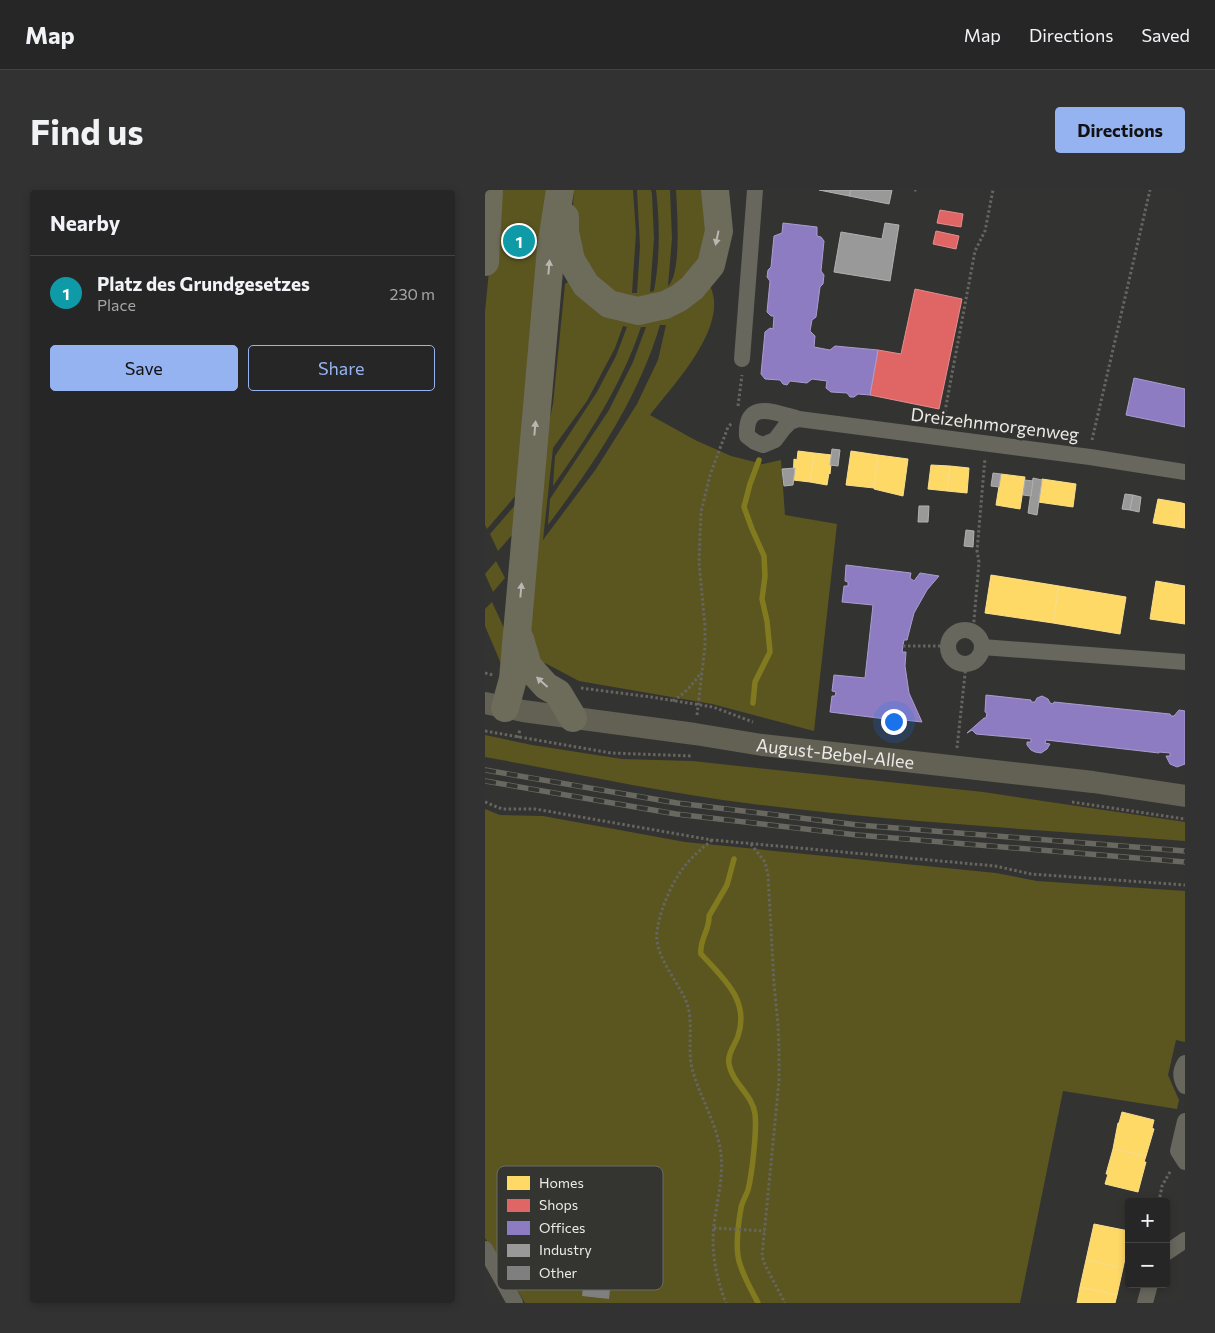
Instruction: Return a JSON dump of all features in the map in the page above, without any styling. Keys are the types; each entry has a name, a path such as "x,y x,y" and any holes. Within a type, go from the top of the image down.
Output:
{"highway":[{"path":"485,262 489,190"},
{"path":"504,707 513,679 551,248 560,190"},
{"path":"565,190 565,232 571,260 577,273 586,285 609,304 638,311 665,305 679,298 692,288 711,264 719,231 715,190"},
{"path":"517,630 528,666 546,686 558,693 573,718"}],"main road":[{"name":"August-Bebel-Allee","path":"504,707 762,745 1093,782 1185,796"}],"street":[{"path":"742,359 755,190"},
{"name":"Dreizehnmorgenweg","path":"799,419 1089,457 1185,472"},
{"path":"958,631 973,632 978,635 983,647 979,658 966,665 960,664 952,659 947,646 951,638 958,631"},
{"path":"983,647 1185,662"},
{"path":"1185,1063 1181,1076 1185,1086"},
{"path":"1181,1157 1185,1121"},
{"path":"1170,1250 1185,1240"},
{"path":"485,1249 497,1271"},
{"path":"1145,1303 1149,1288"},
{"path":"508,1290 515,1303"}],"path":[{"path":"914,190 919,190"},
{"path":"940,437 975,250 985,231 993,190"},
{"path":"1089,457 1150,190"},
{"path":"737,411 741,387 742,359"},
{"path":"578,687 698,705 705,626 699,562 701,512 710,476 728,427 736,419"},
{"path":"973,632 979,562 977,551 986,443"},
{"path":"903,646 947,646"},
{"path":"955,766 966,665"},
{"path":"673,701 691,687 702,669"},
{"path":"485,732 518,738 504,707"},
{"path":"485,802 502,809 535,809 712,840 995,866 1031,874 1185,885"},
{"path":"712,840 688,862 679,876 667,897 657,934 661,955 686,1002 693,1073 710,1112 721,1151 721,1184 714,1228 715,1269 719,1287 726,1303"},
{"path":"751,844 765,862 768,876 774,984 779,1024 779,1081 763,1256 785,1303"},
{"path":"1160,1198 1162,1186 1176,1161 1181,1157"},
{"path":"714,1228 765,1231"}],"shaded area":[{"path":"497,190 550,190 523,487 487,529 485,525 485,312"},
{"path":"574,190 633,190 636,233 632,293 637,293 640,246 637,190 651,190 652,194 654,239 650,292 654,291 658,254 659,228 656,190 670,190 672,238 668,286 675,269 677,255 676,190 702,190 706,229 695,274 643,302 595,285 572,222"},
{"path":"569,281 605,310 710,286 714,302 712,319 706,336 684,372 650,415 695,440 731,456 763,464 781,460 785,515 837,524 814,731 712,704 579,681 545,663 538,668 527,643 544,445 553,404 565,284","holes":["660,325 666,325 658,360 637,404 596,469 543,540 553,448 587,401 615,348 623,326 627,327 616,356 597,392 555,456 553,486 603,410 624,370 641,327 646,327 633,362 609,410 550,499 548,525 582,478 613,430 640,379"]},
{"path":"523,496 519,527 498,551 490,534"},
{"path":"496,561 505,578 493,592 485,574"},
{"path":"492,602 509,639 505,673 485,626 485,609"},
{"path":"485,735 532,745 622,759 692,761 983,792 1185,822 1185,841 915,821 807,810 652,789 485,757"},
{"path":"485,809 500,815 543,816 685,842 996,873 1037,881 1185,891 1185,1042 1176,1040 1168,1075 1179,1100 1177,1109 1063,1091 1020,1303 525,1303 517,1290 663,1290 663,1166 497,1166 497,1258 485,1238"}],"building: Homes":[{"path":"798,451 814,453 810,482 793,480 794,459 797,460"},
{"path":"851,451 878,455 874,488 846,485"},
{"path":"814,453 832,455 827,485 810,482"},
{"path":"878,455 908,459 903,496 874,489"},
{"path":"931,465 950,466 947,491 928,489"},
{"path":"950,466 969,468 967,493 947,491"},
{"path":"1001,474 1025,477 1020,509 996,505"},
{"path":"1042,479 1076,484 1073,507 1038,502"},
{"path":"1158,499 1182,503 1178,527 1153,523"},
{"path":"1182,503 1185,504 1185,528 1178,527"},
{"path":"991,575 1059,586 1053,623 985,613"},
{"path":"1156,581 1185,586 1185,624 1150,619"},
{"path":"1059,586 1126,597 1120,634 1053,623"},
{"path":"1122,1112 1154,1120 1152,1128 1154,1129 1146,1156 1113,1149"},
{"path":"1113,1149 1146,1156 1138,1192 1105,1184"},
{"path":"1094,1224 1125,1230 1125,1259 1123,1268 1086,1260"},
{"path":"1086,1260 1123,1268 1117,1295 1080,1287"},
{"path":"1080,1287 1117,1295 1115,1303 1077,1303"}],"building: Shops":[{"path":"940,210 963,214 961,227 937,223"},
{"path":"936,231 959,236 956,249 933,244"},
{"path":"915,289 962,299 939,409 870,395 878,350 901,354"}],"building: Offices":[{"path":"783,223 817,227 817,236 821,237 824,241 821,271 824,275 823,284 820,287 816,317 812,320 810,331 815,336 814,347 830,350 835,346 878,350 870,395 858,394 850,397 847,393 831,392 826,388 827,381 812,379 807,383 790,381 787,385 783,384 780,380 765,379 761,374 765,332 770,328 773,329 774,316 767,312 770,281 767,277 768,270 771,267 774,236 782,233"},
{"path":"1134,378 1185,389 1185,427 1126,415"},
{"path":"846,565 911,573 910,578 914,581 920,573 939,576 927,590 914,613 907,640 904,640 902,652 906,652 905,666 909,693 922,722 904,720 899,712 895,713 894,720 830,712 832,696 835,696 836,692 832,691 834,675 865,678 873,605 842,602 844,586 848,586 848,582 845,581"},
{"path":"986,695 1031,700 1031,702 1035,702 1037,698 1042,696 1053,704 1054,702 1170,714 1171,716 1174,716 1179,710 1185,711 1185,764 1177,767 1170,764 1166,756 1170,756 1170,753 1046,740 1045,743 1050,744 1041,753 1031,750 1027,745 1027,742 1031,742 1031,739 976,734 972,730 967,733 986,718"}],"building: Industry":[{"path":"819,190 851,190 849,196"},
{"path":"851,190 892,190 889,204 849,196"},
{"path":"885,223 899,225 890,281 834,272 841,232 882,239"},
{"path":"832,449 840,450 838,466 830,465"},
{"path":"795,468 793,485 784,486 782,469"},
{"path":"993,473 1001,474 999,487 991,486"},
{"path":"1033,478 1042,480 1037,515 1028,513"},
{"path":"1025,480 1033,481 1031,496 1023,495"},
{"path":"1125,494 1133,495 1130,510 1122,509"},
{"path":"1133,495 1141,497 1139,512 1130,510"},
{"path":"919,506 929,506 928,522 918,522"},
{"path":"966,530 974,531 973,547 964,546"}],"building: Other":[{"path":"583,1290 610,1290 609,1299 582,1296"}],"waterway":[{"path":"753,703 755,682 770,652 767,621 762,599 765,576 764,556 744,507 759,460"},
{"path":"734,859 727,885 709,916 701,954 726,981 732,990 740,1011 741,1023 738,1036 730,1053 729,1064 734,1077 751,1101 755,1114 755,1141 748,1190 741,1208 737,1248 743,1272 758,1303"}],"railway":[{"path":"485,770 677,803 858,825 1185,851"},
{"path":"485,781 676,814 857,835 1185,862"}],"place":[{"name":"Platz des Grundgesetzes","path":"519,241"}]}
